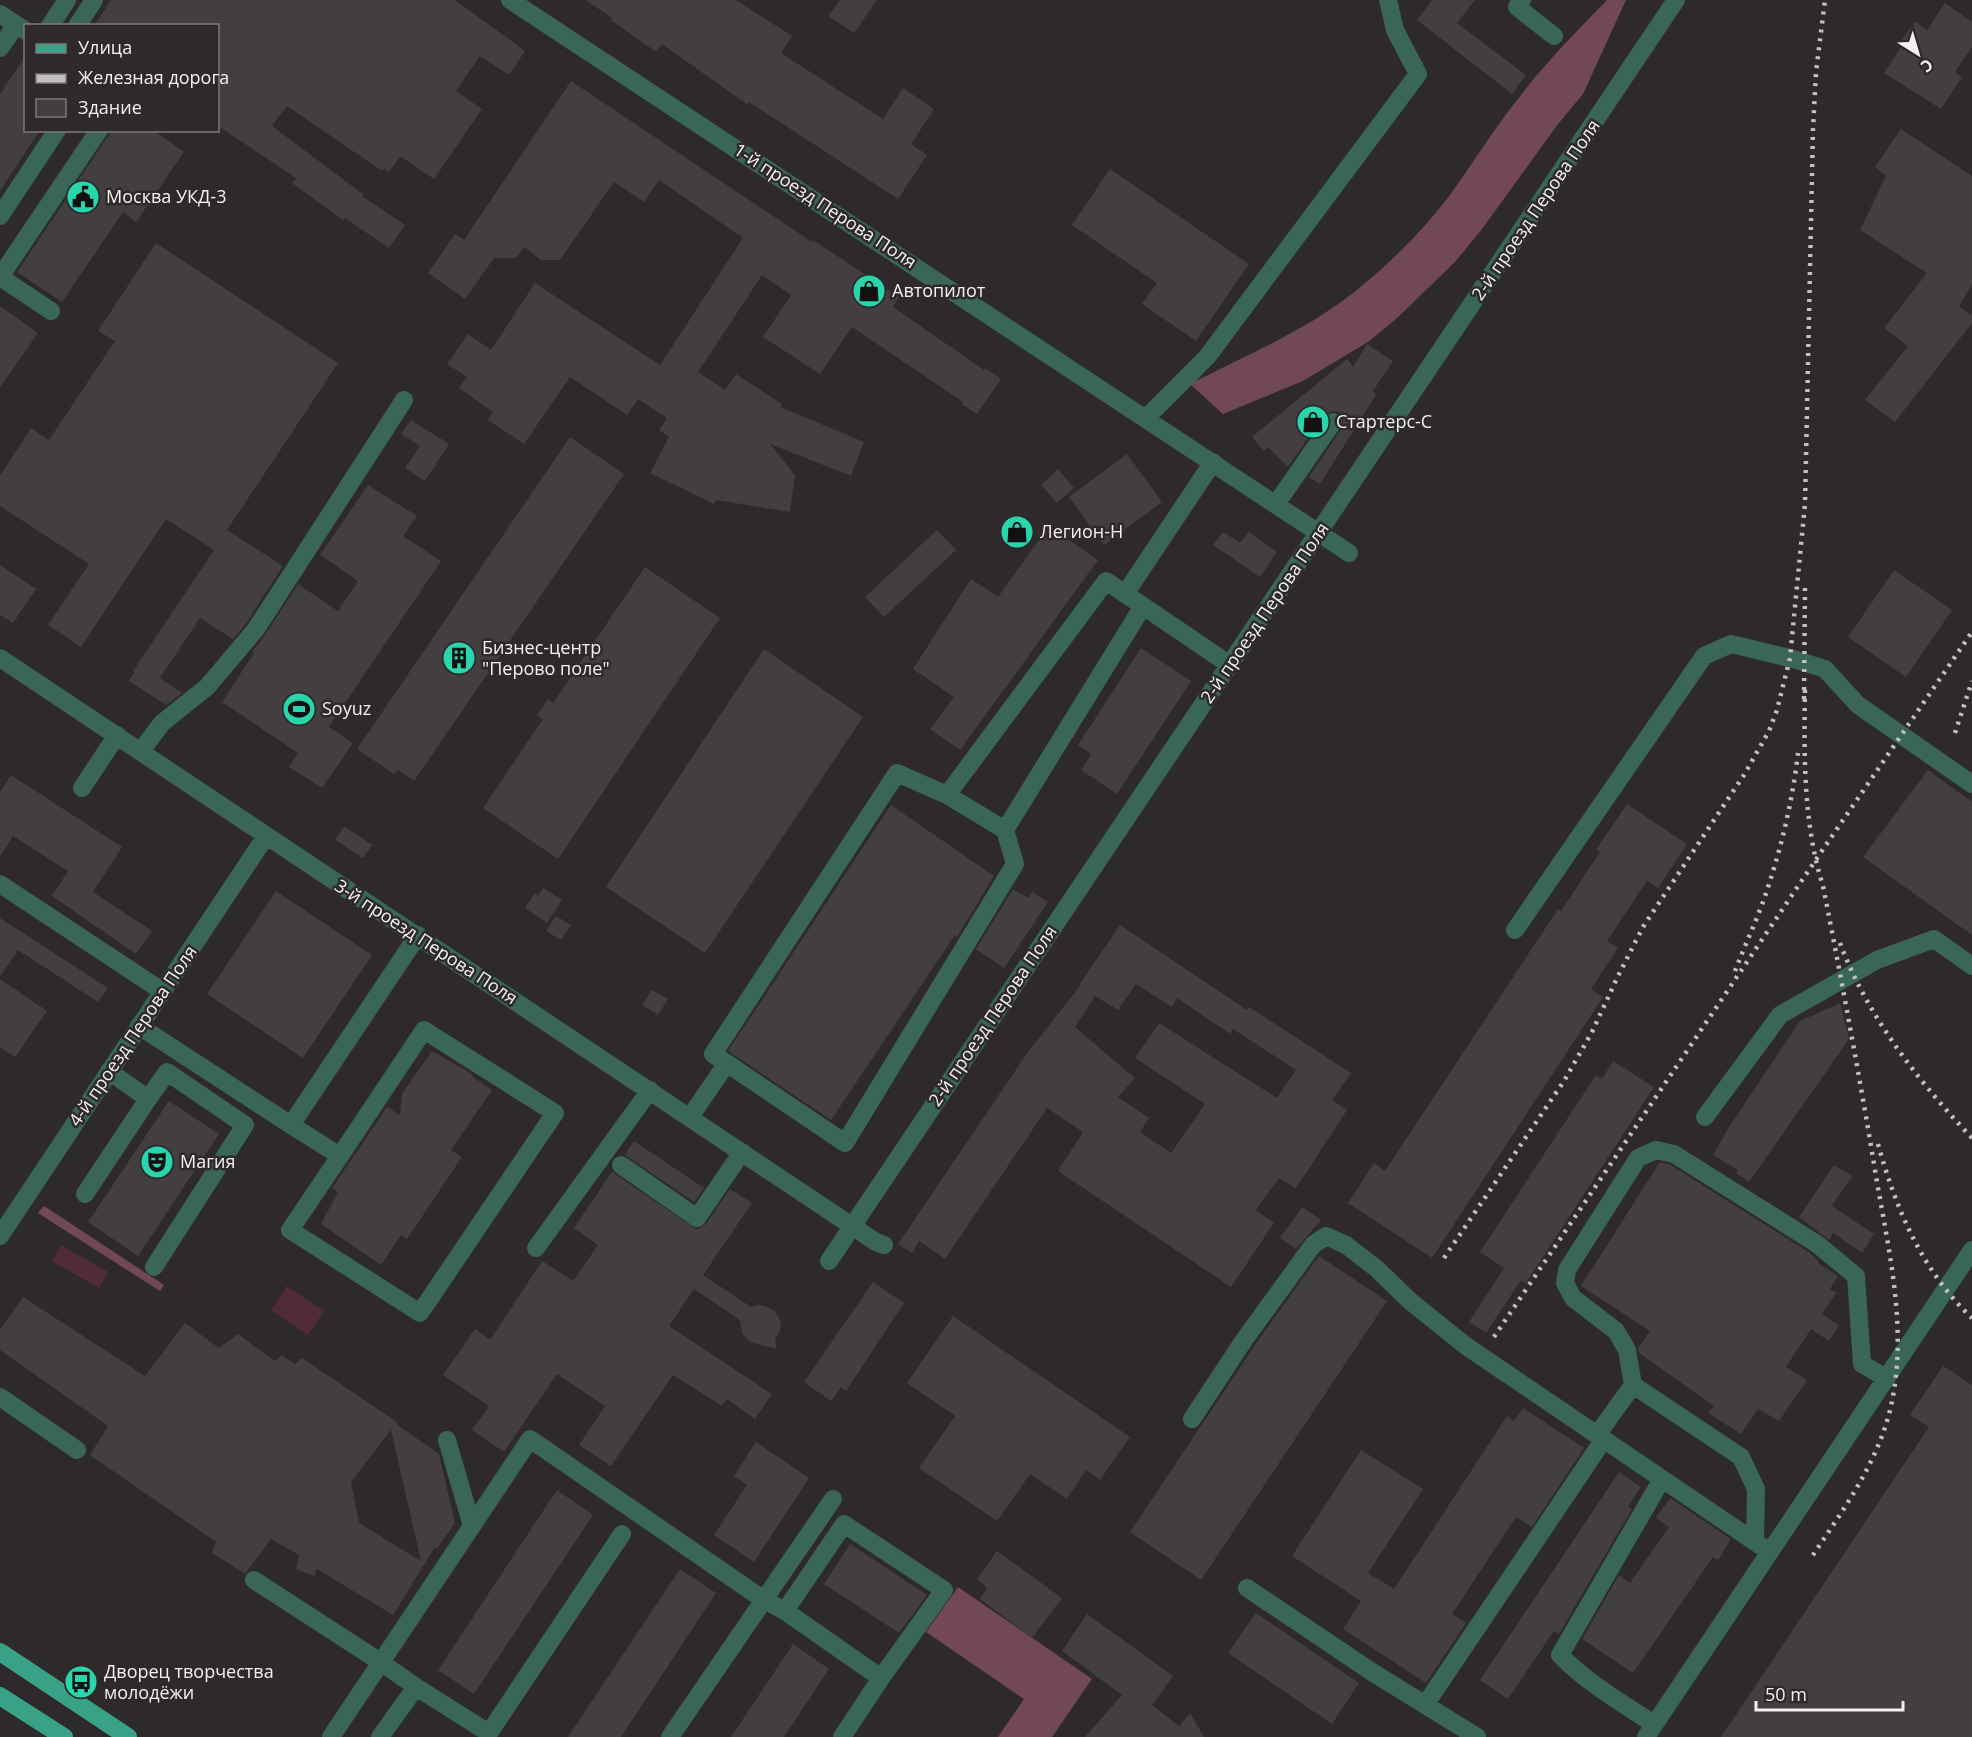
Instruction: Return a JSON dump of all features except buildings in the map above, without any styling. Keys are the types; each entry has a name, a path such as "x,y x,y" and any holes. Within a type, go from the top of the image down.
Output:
{"main road":[{"path":"0,1652 128,1737"},
{"path":"0,1696 63,1737"}],"street":[{"path":"51,24 67,0"},
{"path":"78,24 94,0"},
{"name":"1-й проезд Перова Поля","path":"510,0 1349,553"},
{"path":"1146,418 1207,357 1418,74 1395,30 1388,0"},
{"path":"1522,0 1517,8 1554,36"},
{"name":"2-й проезд Перова Поля","path":"829,1261 1676,0"},
{"path":"0,14 21,28 0,48"},
{"path":"0,216 56,132"},
{"path":"51,311 0,277 98,132"},
{"path":"141,751 162,723 207,687 256,629 404,400"},
{"path":"1276,504 1333,422"},
{"path":"1125,594 1214,462"},
{"path":"947,795 1106,581 1230,665"},
{"path":"1005,830 1143,606"},
{"path":"1515,930 1704,656 1731,644 1825,669 1858,705 1972,784"},
{"name":"3-й проезд Перова Поля","path":"0,658 876,1242 884,1245"},
{"path":"82,788 117,735"},
{"path":"897,773 947,795 1005,830 1015,864 845,1143 713,1054 897,773"},
{"name":"4-й проезд Перова Поля","path":"0,1236 266,836"},
{"path":"0,884 162,990"},
{"path":"291,1125 418,935"},
{"path":"1705,1117 1780,1015 1790,1009 1877,960 1935,939 1972,966"},
{"path":"139,1026 340,1156"},
{"path":"424,1030 555,1113 420,1313 290,1230 340,1156 424,1030"},
{"path":"690,1117 727,1063"},
{"path":"109,1071 148,1099"},
{"path":"85,1194 167,1072 245,1125 154,1267"},
{"path":"536,1248 650,1090"},
{"path":"1425,1705 1633,1385 1627,1350 1616,1330 1573,1298 1565,1283 1567,1270 1638,1158 1656,1150 1674,1154 1817,1244 1856,1276 1862,1364 1886,1378"},
{"path":"621,1166 697,1218 742,1152"},
{"path":"1192,1419 1244,1340 1313,1245 1326,1236 1346,1245 1377,1269 1410,1301 1466,1346 1762,1547"},
{"path":"1662,1479 1560,1655 1650,1730 1762,1547 1886,1378 1972,1251"},
{"path":"1633,1385 1741,1457 1756,1490 1762,1547"},
{"path":"0,1397 76,1450"},
{"path":"331,1737 382,1663 440,1565 472,1526 530,1439 881,1678"},
{"path":"447,1440 472,1526"},
{"path":"669,1737 833,1499"},
{"path":"785,1611 844,1524 944,1590 842,1737"},
{"path":"254,1580 489,1733 622,1534"},
{"path":"1247,1588 1372,1672 1477,1737"},
{"path":"381,1737 416,1687"}],"shaded area":[{"path":"1607,0 1626,0 1583,94 1455,262 1396,319 1368,342 1303,381 1223,414 1190,384 1324,314 1386,265 1438,211 1531,82"},
{"path":"44,1206 164,1285 160,1291 38,1213"},
{"path":"61,1245 108,1272 99,1288 52,1261"},
{"path":"287,1286 324,1311 308,1335 271,1310"},
{"path":"958,1587 1092,1679 1052,1737 998,1737 1024,1699 926,1632"}],"railway":[{"path":"1444,1258 1564,1081 1592,1032 1643,927 1744,775 1769,731 1777,710 1790,658 1805,504 1813,129 1816,72 1825,0"},
{"path":"1804,699 1805,588"},
{"path":"1494,1337 1972,632"},
{"path":"1955,733 1972,681"},
{"path":"1805,690 1805,764 1808,813 1844,994 1891,1262 1898,1348 1891,1406 1878,1447 1858,1485 1811,1558"},
{"path":"1735,971 1774,868 1790,802 1798,753"},
{"path":"1840,943 1851,970 1896,1047 1972,1138"},
{"path":"1878,1144 1893,1192 1913,1238 1939,1280 1972,1318"}],"place":[{"name":"Москва УКД-3","path":"83,197"},
{"name":"Автопилот","path":"869,291"},
{"name":"Стартерс-С","path":"1313,422"},
{"name":"Легион-Н","path":"1017,532"},
{"name":"Бизнес-центр \"Перово поле\"","path":"459,658"},
{"name":"Soyuz","path":"299,709"},
{"name":"Магия","path":"157,1162"},
{"name":"Дворец творчества молодёжи","path":"81,1682"}]}
